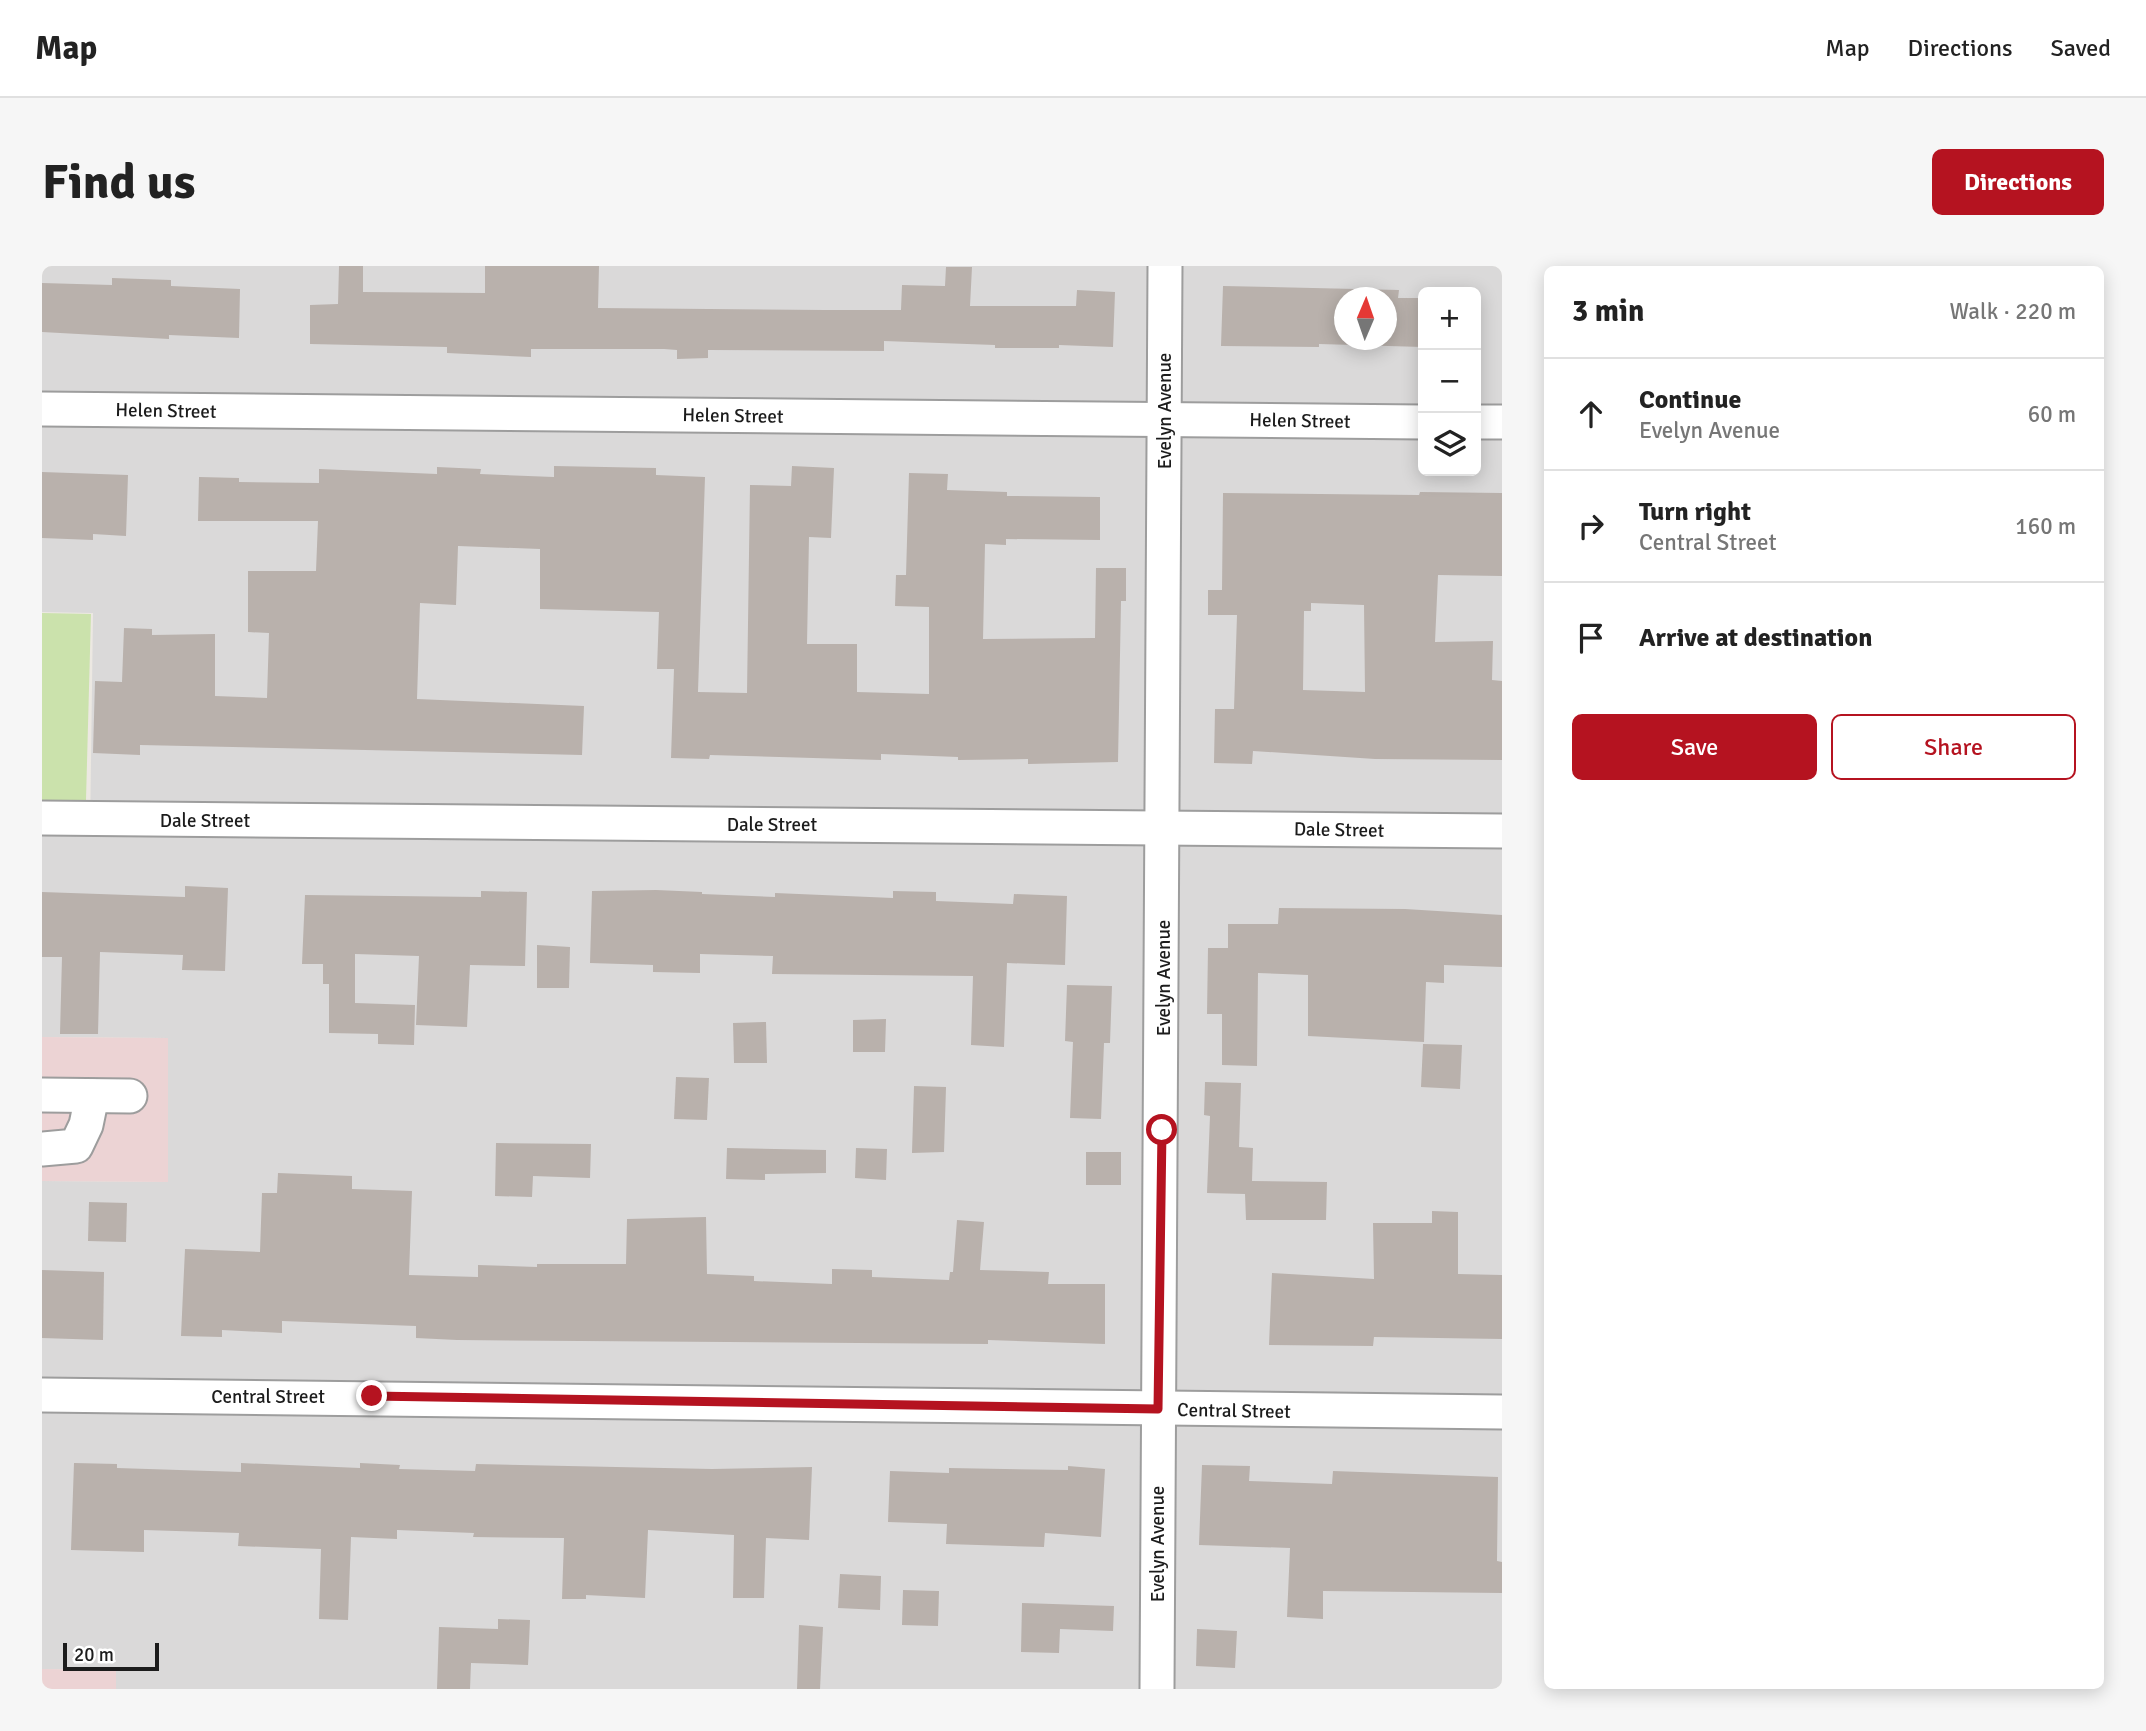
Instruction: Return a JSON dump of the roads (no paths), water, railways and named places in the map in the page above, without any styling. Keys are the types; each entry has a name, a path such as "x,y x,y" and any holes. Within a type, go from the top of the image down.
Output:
{"street":[{"name":"Evelyn Avenue","path":"1157,1689 1164,827 1165,266"},
{"name":"Helen Street","path":"42,409 1418,422"},
{"path":"1481,422 1502,422"},
{"name":"Dale Street","path":"42,818 1502,831"},
{"path":"42,1096 130,1096"},
{"path":"42,1149 76,1146 86,1125 92,1096"},
{"name":"Central Street","path":"42,1395 372,1396 1502,1412"}]}
